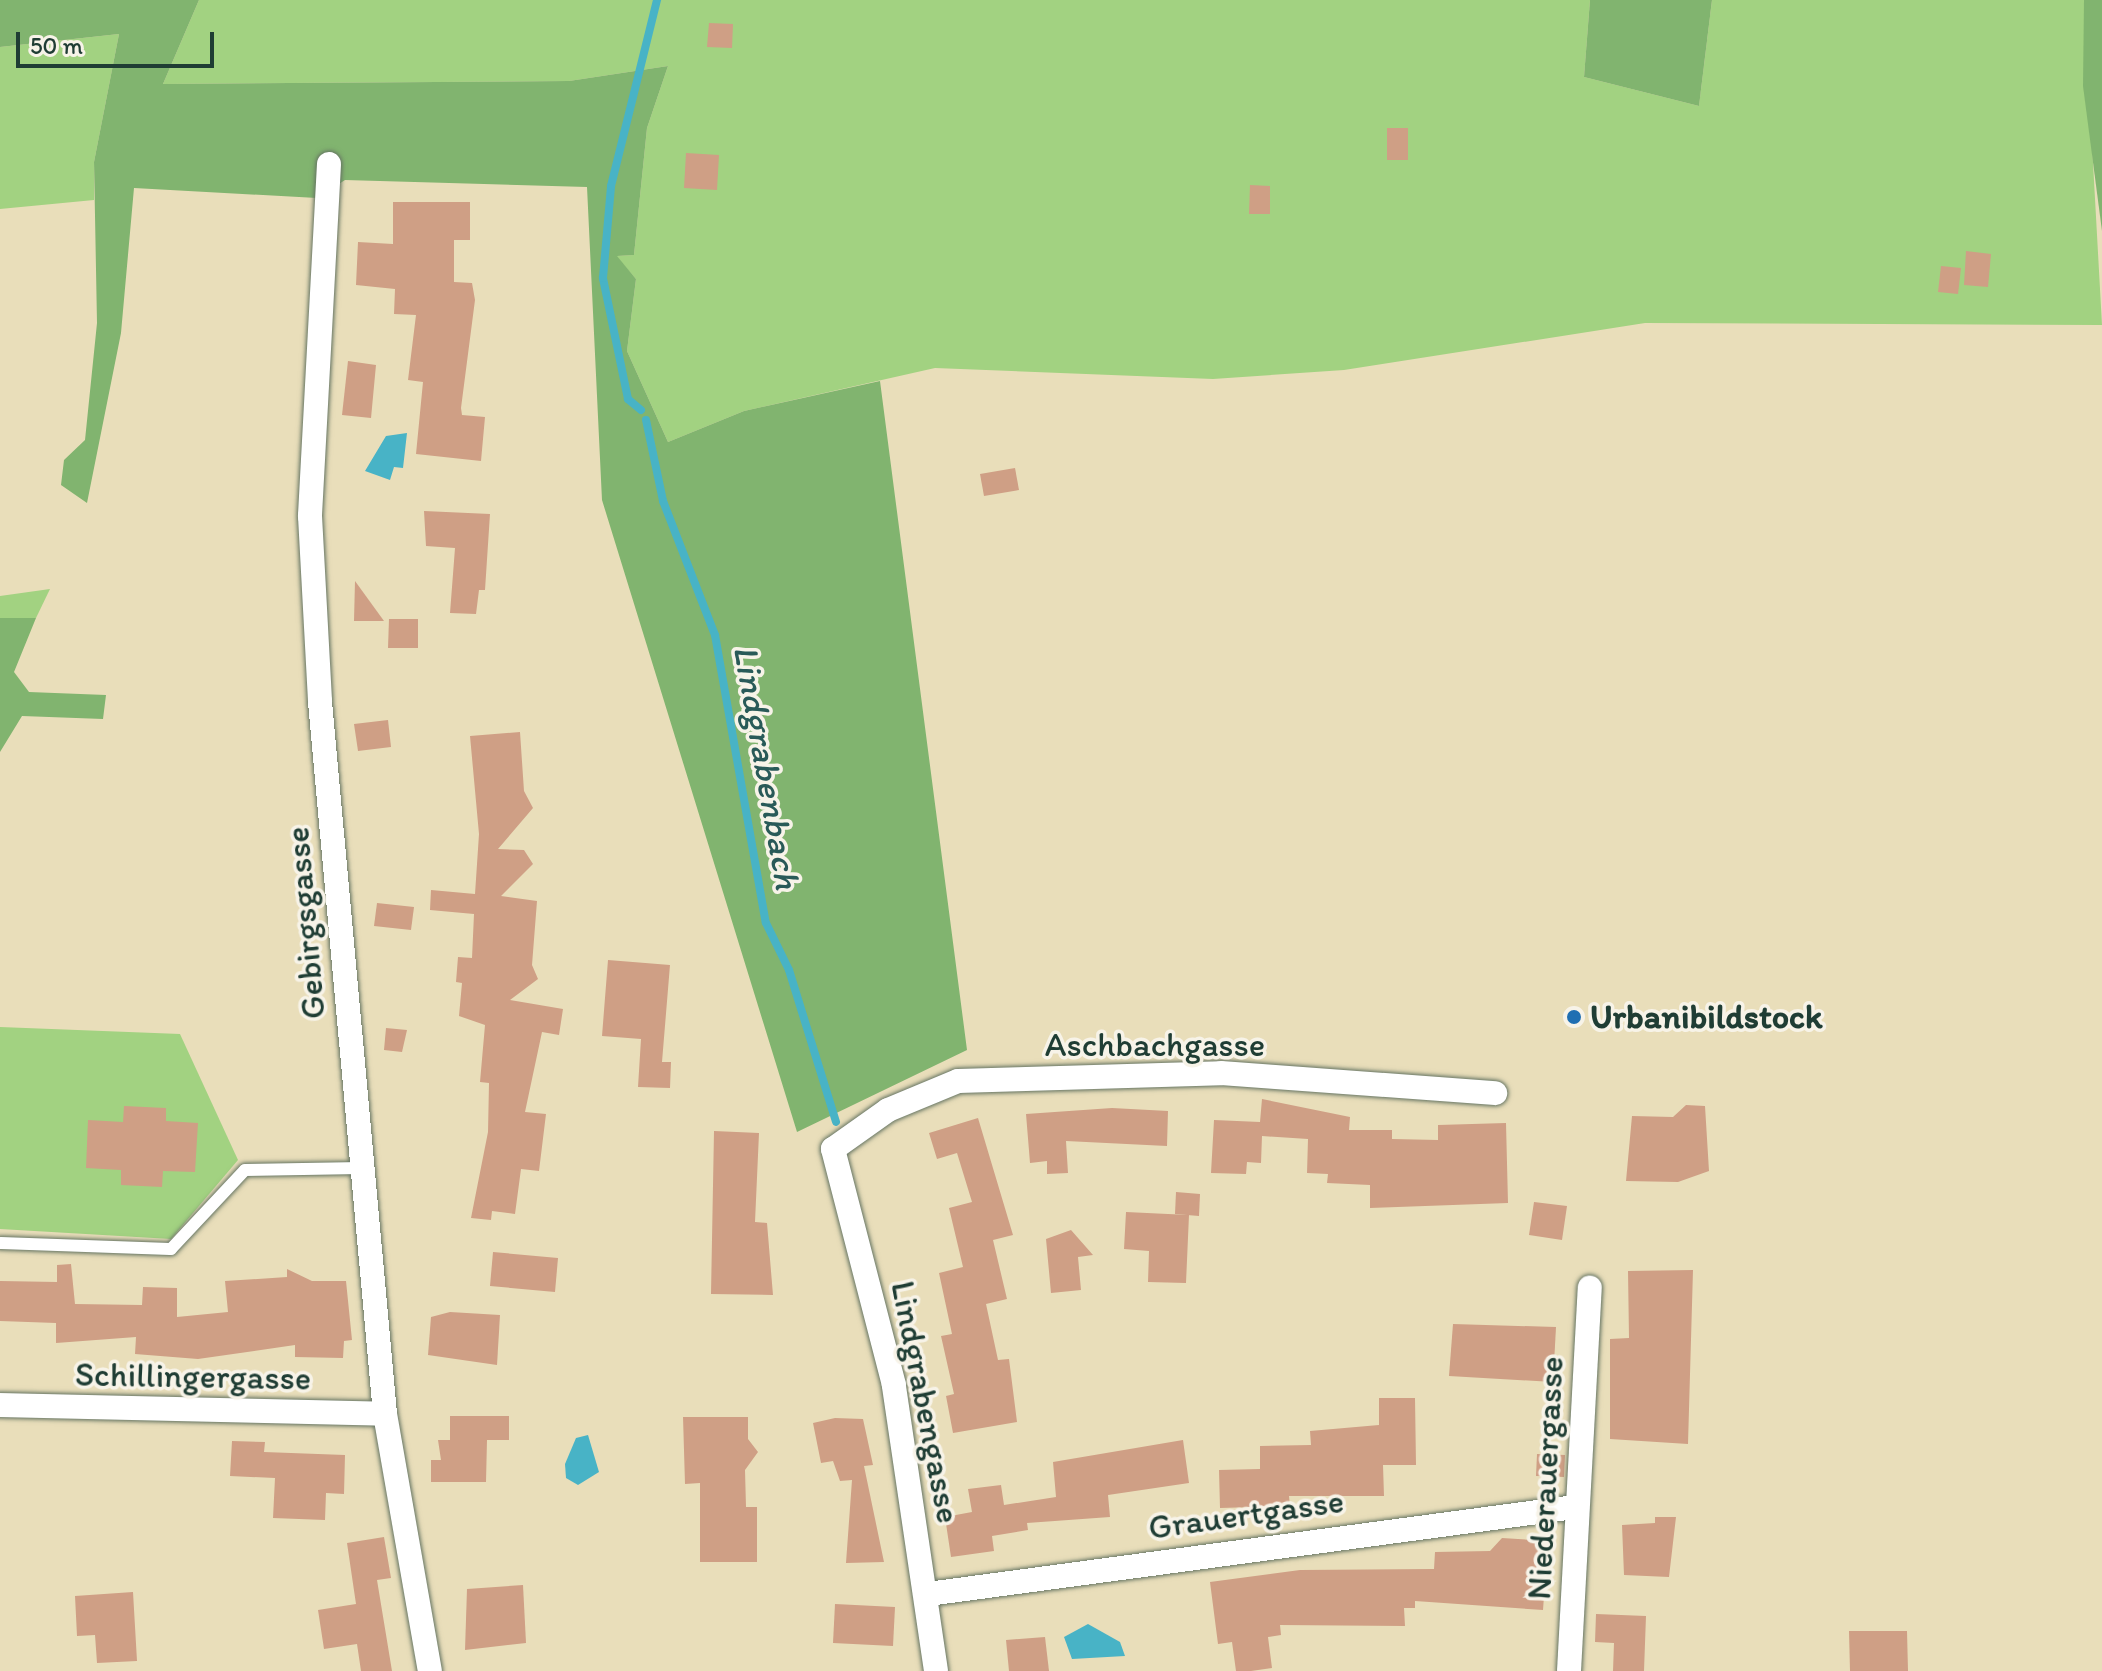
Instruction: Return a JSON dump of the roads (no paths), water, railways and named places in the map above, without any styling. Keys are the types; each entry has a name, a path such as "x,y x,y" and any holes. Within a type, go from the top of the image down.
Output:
{"street":[{"name":"Gebirgsgasse","path":"329,164 310,516 361,1168 385,1414 430,1671"},
{"name":"Aschbachgasse","path":"833,1149 888,1110 958,1081 1221,1073 1495,1093"},
{"name":"Lindgrabengasse","path":"833,1149 894,1385 928,1594 936,1671"},
{"name":"Niederauergasse","path":"1569,1671 1575,1507 1590,1288"},
{"name":"Schillingergasse","path":"0,1405 385,1414"},
{"name":"Grauertgasse","path":"928,1594 1575,1507"}],"lane":[{"path":"0,1243 171,1249 245,1170 361,1168"}],"water":[{"path":"407,433 403,468 394,467 390,480 365,471 386,436"},
{"path":"588,1435 599,1472 578,1485 566,1478 565,1464 576,1438"},
{"path":"1088,1624 1120,1642 1125,1656 1072,1659 1064,1637"}],"waterway":[{"name":"Lindgrabenbach","path":"641,410 628,399 603,278 611,186 657,0"},
{"name":"Lindgrabenbach","path":"646,420 663,501 715,635 766,923 789,970 836,1122"}],"place":[{"name":"Urbanibildstock","path":"1574,1017"}]}
